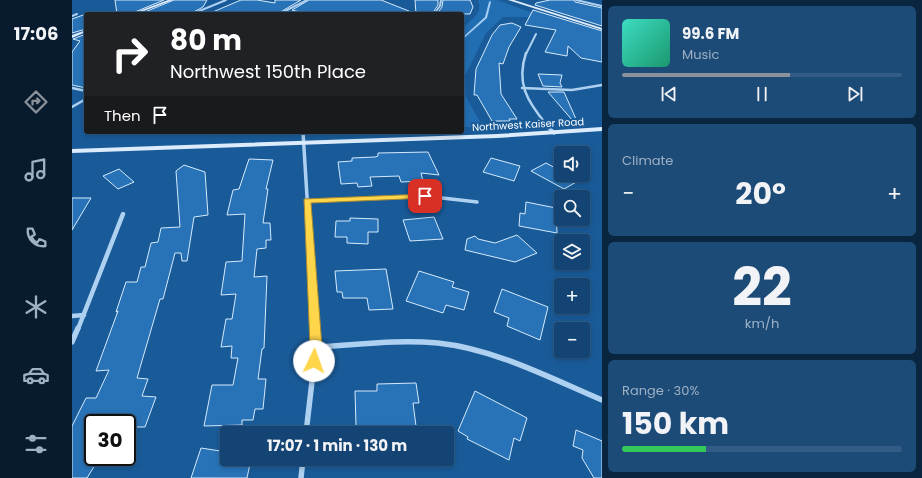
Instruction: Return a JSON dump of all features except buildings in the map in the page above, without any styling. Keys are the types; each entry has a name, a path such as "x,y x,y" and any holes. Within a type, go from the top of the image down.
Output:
{"main road":[{"path":"138,12 171,0"},
{"path":"510,0 602,29"},
{"path":"519,0 602,26"},
{"path":"72,37 84,33"},
{"name":"Northwest Kaiser Road","path":"72,151 554,133 602,129"}],"street":[{"path":"197,12 226,0"},
{"path":"284,11 307,0"},
{"path":"436,12 440,6 441,0"},
{"path":"576,0 602,6"},
{"path":"284,11 289,12"},
{"path":"72,16 77,14"},
{"path":"536,34 520,73 522,88 528,102 554,133"},
{"path":"522,88 572,90 602,85"},
{"path":"72,88 84,91"},
{"path":"72,107 84,100"},
{"path":"303,134 316,347 307,426"},
{"path":"307,201 425,196 477,202"},
{"path":"72,342 123,214"},
{"path":"72,316 84,315"},
{"path":"316,347 415,342 455,346 495,357 602,400"},
{"path":"301,478 303,466"}],"shaded area":[{"path":"478,0 497,0 544,17 503,17 486,33 465,76 466,97 483,127 464,127 464,28 477,14 479,5"}],"waterway":[{"path":"464,37 486,17 490,2"}],"route":[{"path":"314,361 316,347 307,201 425,196"}]}
